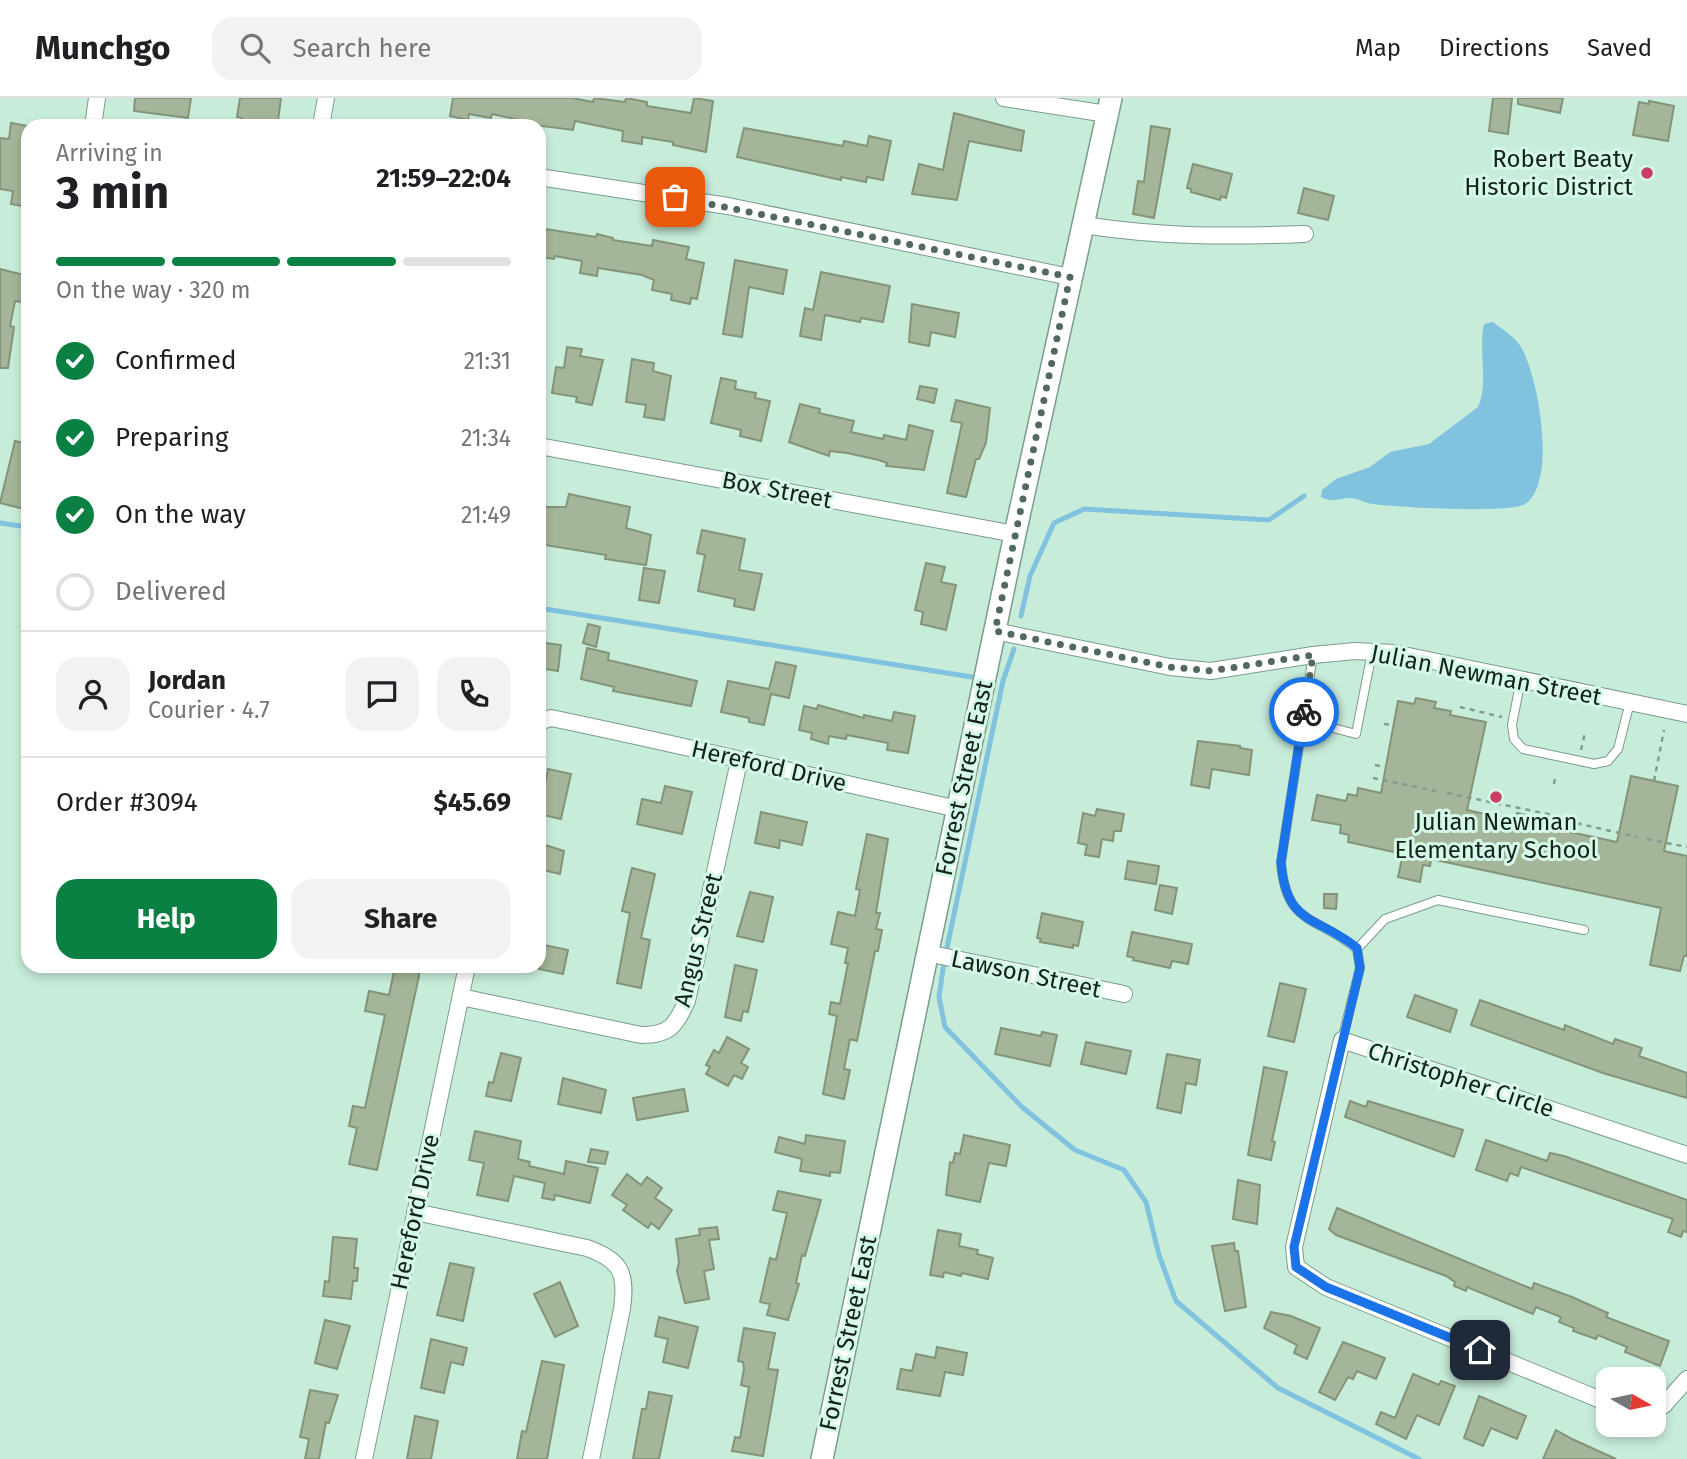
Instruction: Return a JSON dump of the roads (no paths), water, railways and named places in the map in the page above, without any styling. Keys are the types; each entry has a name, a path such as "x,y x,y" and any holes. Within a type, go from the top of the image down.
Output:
{"main road":[{"name":"Forrest Street East","path":"822,1459 1015,534 1109,106"}],"street":[{"path":"94,119 97,98"},
{"path":"322,119 326,98"},
{"path":"1004,98 1109,106"},
{"path":"546,178 728,206 1070,277"},
{"path":"1083,225 1162,236 1305,234"},
{"name":"Box Street","path":"546,447 1015,534"},
{"name":"Julian Newman Street","path":"995,631 1170,667 1211,671 1313,655 1394,653 1687,714"},
{"name":"Hereford Drive","path":"546,720 565,721 958,809"},
{"name":"Angus Street","path":"461,997 641,1034 661,1035 678,1021 687,1001 739,761"},
{"name":"Lawson Street","path":"927,953 1124,994"},
{"name":"Hereford Drive","path":"364,1459 466,973"},
{"name":"Christopher Circle","path":"1596,1398 1326,1287 1296,1267 1294,1247 1342,1040 1687,1155"},
{"path":"415,1212 587,1248 607,1255 621,1270 625,1290 622,1309 591,1459"},
{"path":"1666,1403 1687,1379"}],"lane":[{"path":"1303,720 1356,734 1372,652"},
{"path":"1313,655 1281,862 1283,882 1289,900 1307,920 1342,935 1357,948 1360,968 1342,1040"},
{"path":"1521,679 1512,725 1514,739 1523,749 1594,764 1608,761 1618,749 1630,702"},
{"path":"1357,948 1385,919 1438,900 1584,930"}],"water":[{"path":"1493,322 1521,347 1538,403 1543,452 1541,475 1535,492 1525,504 1497,509 1451,509 1384,505 1351,498 1332,500 1321,497 1322,490 1336,479 1370,467 1390,452 1429,444 1478,407 1483,387 1482,334 1484,324"}],"waterway":[{"path":"1021,616 1030,576 1054,523 1084,509 1269,520 1304,496"},
{"path":"0,523 21,526"},
{"path":"546,609 972,677"},
{"path":"1014,649 1003,681 944,962 939,997 945,1027 1022,1107 1075,1150 1124,1170 1146,1202 1159,1255 1176,1301 1278,1388 1419,1459"}],"place":[{"name":"Robert Beaty Historic District","path":"1647,173"},
{"name":"Julian Newman Elementary School","path":"1496,797"}]}
